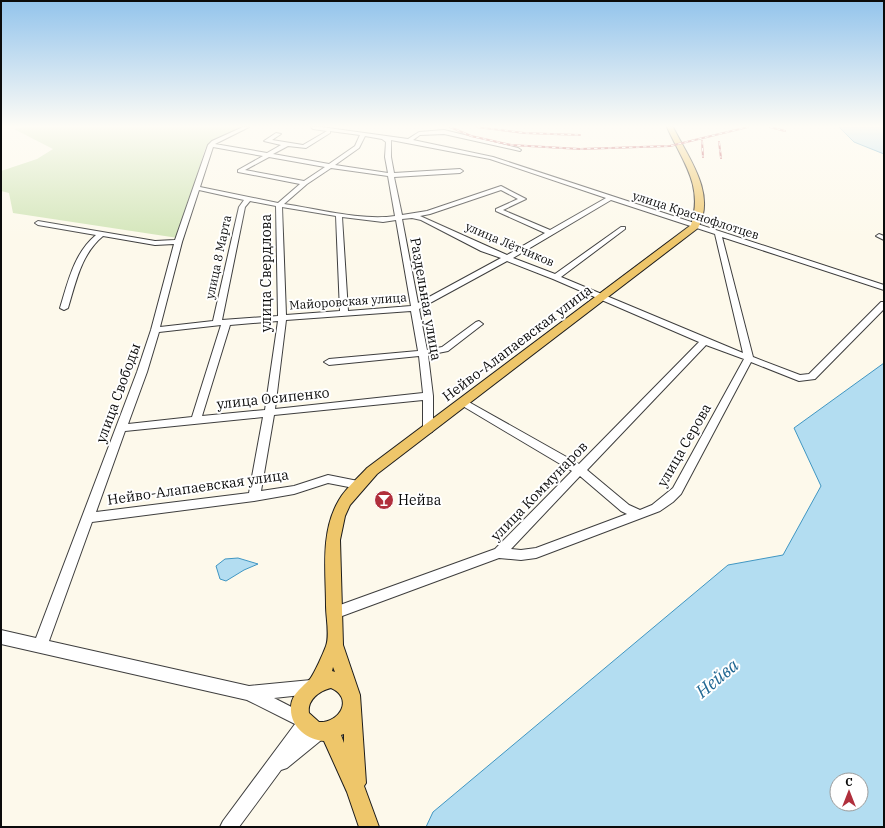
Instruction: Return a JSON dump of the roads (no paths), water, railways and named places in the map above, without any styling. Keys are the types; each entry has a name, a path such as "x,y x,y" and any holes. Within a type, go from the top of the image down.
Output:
{"main road":[{"path":"689,166 696,182 700,199 698,218 695,226"},
{"name":"Нейво-Алапаевская улица","path":"335,645 333,540 338,516 345,502 359,485 372,471 695,226"},
{"path":"335,645 314,685 302,701 301,711 314,727 356,790 369,827"},
{"path":"335,645 351,701 356,790"},
{"path":"314,685 331,679 338,681 345,685 351,701 343,723 314,727"}],"street":[{"name":"улица Свободы","path":"40,646 121,428 155,330 178,242 205,166"},
{"path":"249,166 240,171 305,183"},
{"path":"330,166 392,175 460,171"},
{"name":"улица Свердлова","path":"254,497 269,413 282,319 279,205 305,183 330,166"},
{"name":"Раздельная улица","path":"390,166 423,353 428,396 428,429"},
{"name":"улица Краснофлотцев","path":"514,166 884,288"},
{"name":"улица Лётчиков","path":"198,188 279,205 339,214 383,220 412,216 431,222 507,258 556,277 705,341 799,378 812,377 884,304"},
{"path":"412,216 428,214 501,188 523,199 498,210 550,233"},
{"name":"Майоровская улица","path":"155,330 221,323 414,308 507,258 610,198"},
{"name":"улица 8 Марта","path":"196,420 221,323 242,206 248,199"},
{"path":"339,214 344,314"},
{"path":"38,223 155,243 178,242"},
{"path":"556,277 623,228"},
{"path":"64,308 80,261 93,240 102,234"},
{"path":"718,234 749,358"},
{"path":"329,362 423,353 445,348 479,324"},
{"name":"улица Коммунаров","path":"334,613 499,553 705,341"},
{"name":"улица Серова","path":"499,553 521,555 536,553 604,529 638,514 659,507 677,491 749,358"},
{"name":"улица Осипенко","path":"121,428 428,396"},
{"path":"464,403 580,470 625,508 638,514"},
{"name":"Нейво-Алапаевская улица","path":"87,518 254,497 294,490 328,479 359,485"},
{"path":"1,637 249,693 314,727 270,771 229,827"},
{"path":"249,693 314,685"}],"water":[{"path":"884,363 884,827 426,827 433,812 728,565 783,555 821,486 794,428"},
{"path":"238,558 258,564 244,570 226,581 220,579 216,566 225,559"}],"place":[{"name":"Нейва","path":"384,500"}]}
